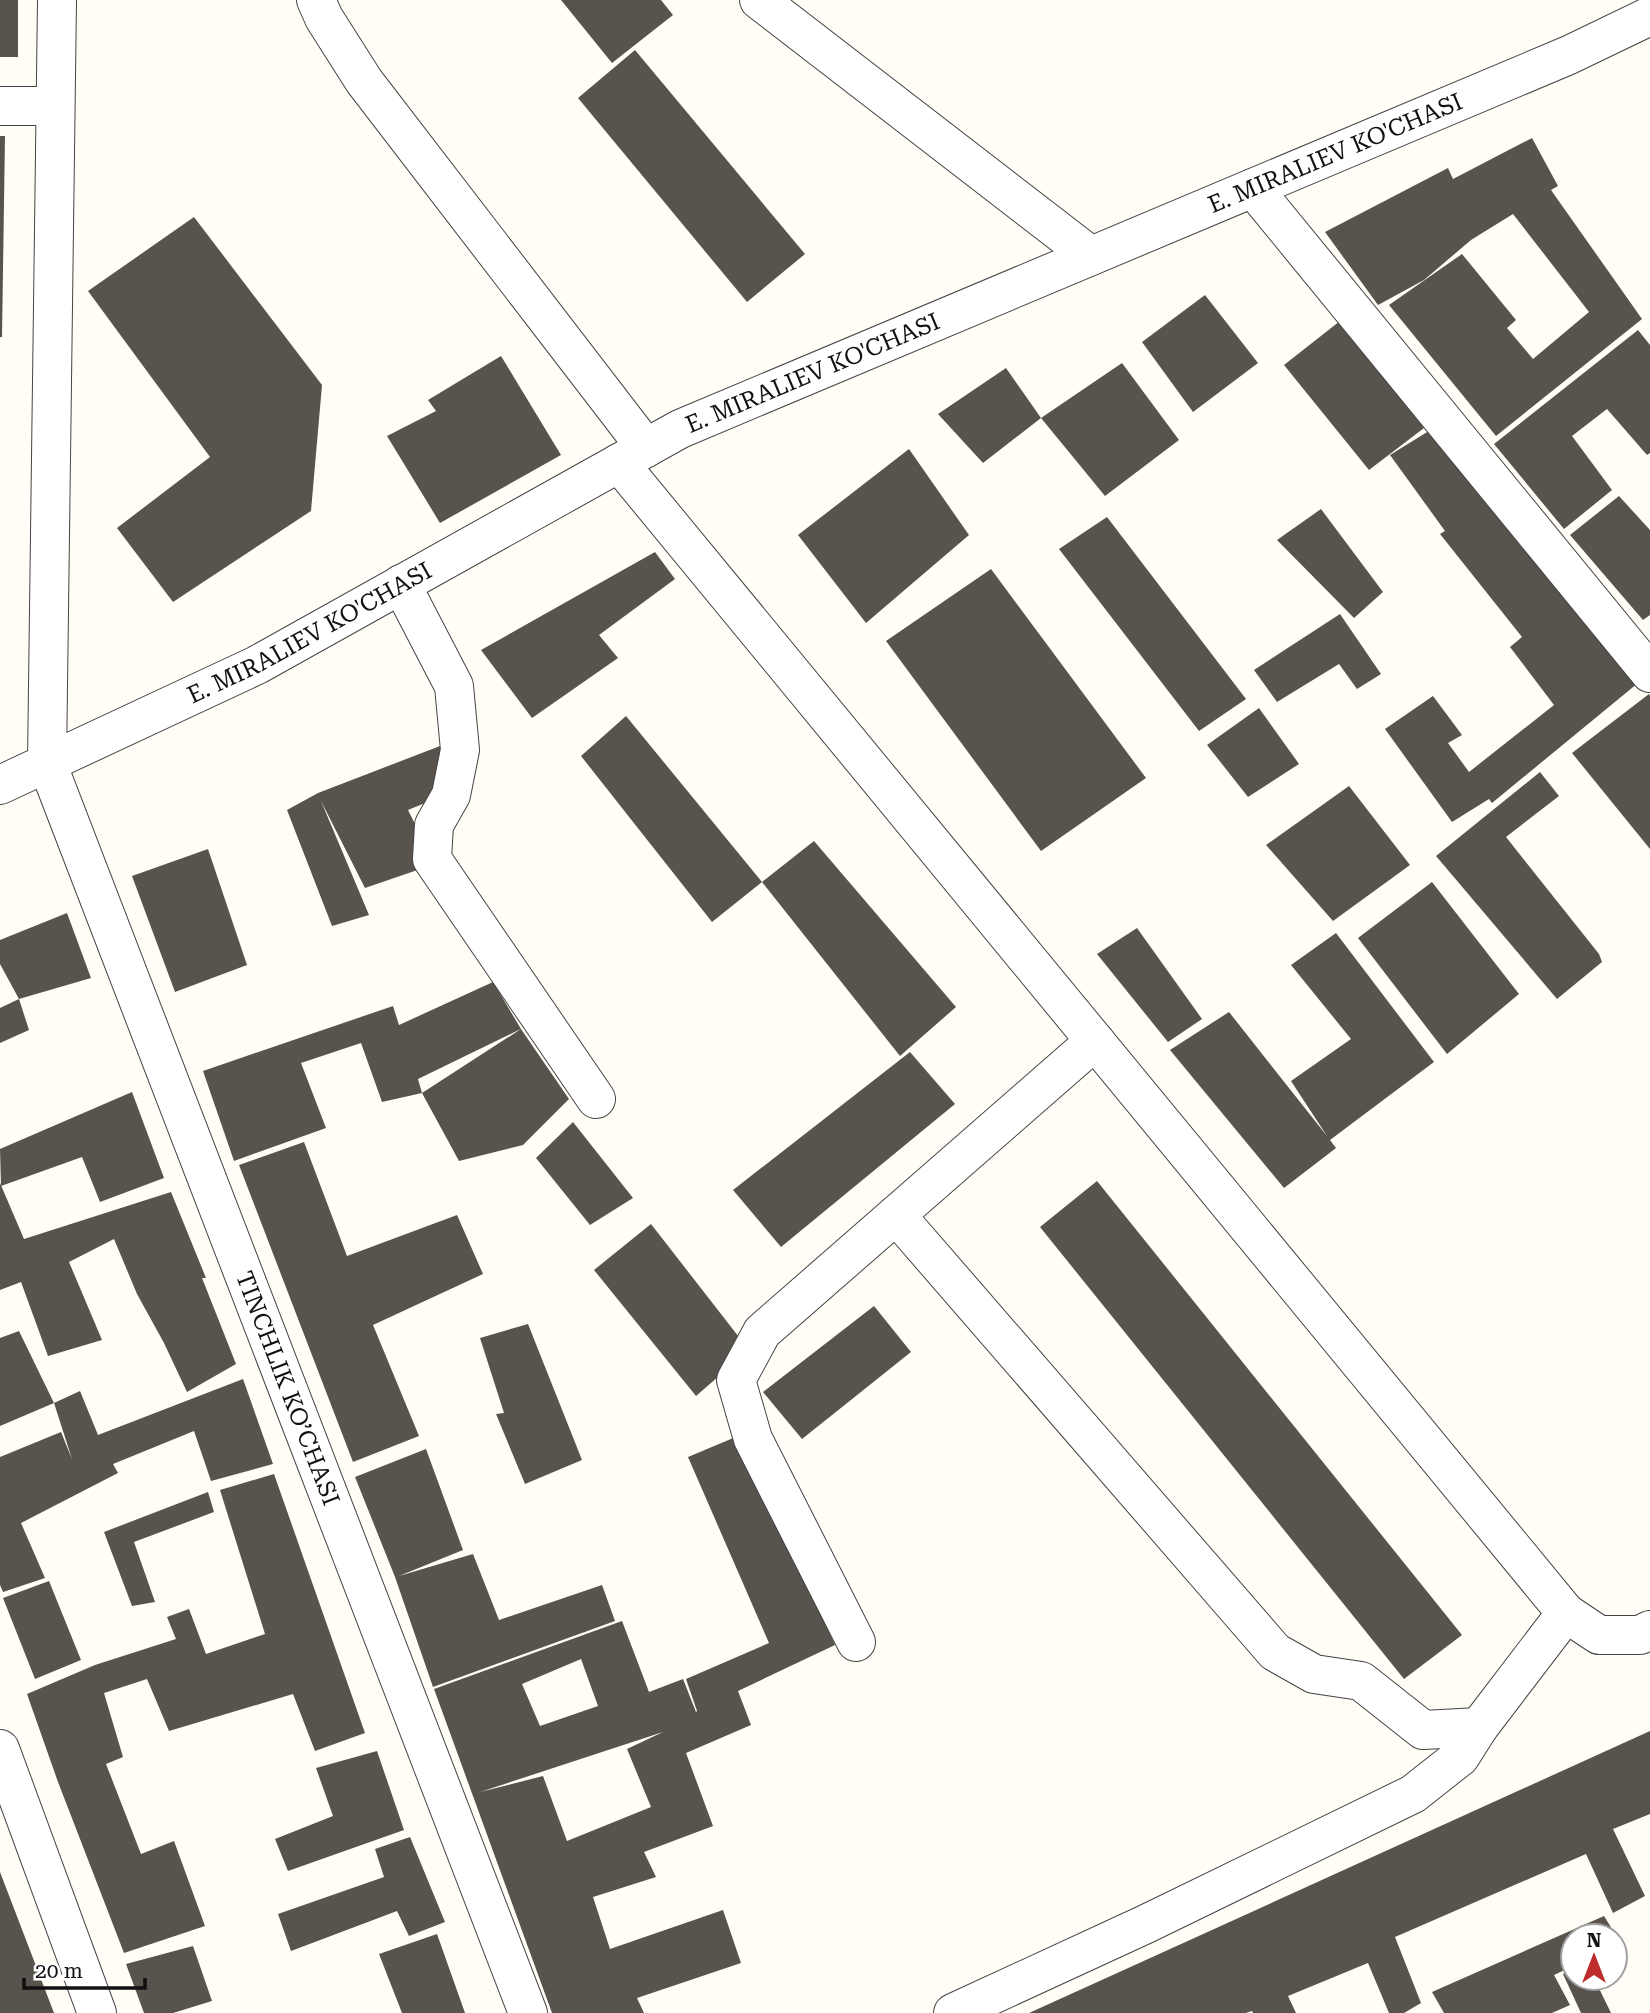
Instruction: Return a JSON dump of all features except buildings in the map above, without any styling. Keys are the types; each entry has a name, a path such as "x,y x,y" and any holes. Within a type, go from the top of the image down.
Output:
{"street":[{"path":"47,763 57,0"},
{"path":"316,0 324,18 363,81 633,455 1095,1041 1566,1612 1600,1635 1640,1635 1650,1630"},
{"path":"759,0 1091,256"},
{"name":"E. MIRALIEV KO'CHASI","path":"0,785 257,665 680,429 1569,55 1650,16"},
{"path":"0,106 55,106"},
{"path":"1253,188 1650,673"},
{"path":"401,584 454,686 460,750 451,795 434,825 432,859 596,1099"},
{"name":"TINCHLIK KO’CHASI","path":"47,763 528,2013"},
{"path":"856,1642 753,1439 736,1380 762,1332 1095,1041"},
{"path":"896,1215 1275,1652 1314,1674 1361,1681 1423,1730 1479,1727"},
{"path":"953,2013 1146,1924 1413,1794 1460,1757 1479,1727 1566,1612"},
{"path":"0,1749 97,2013"}]}
